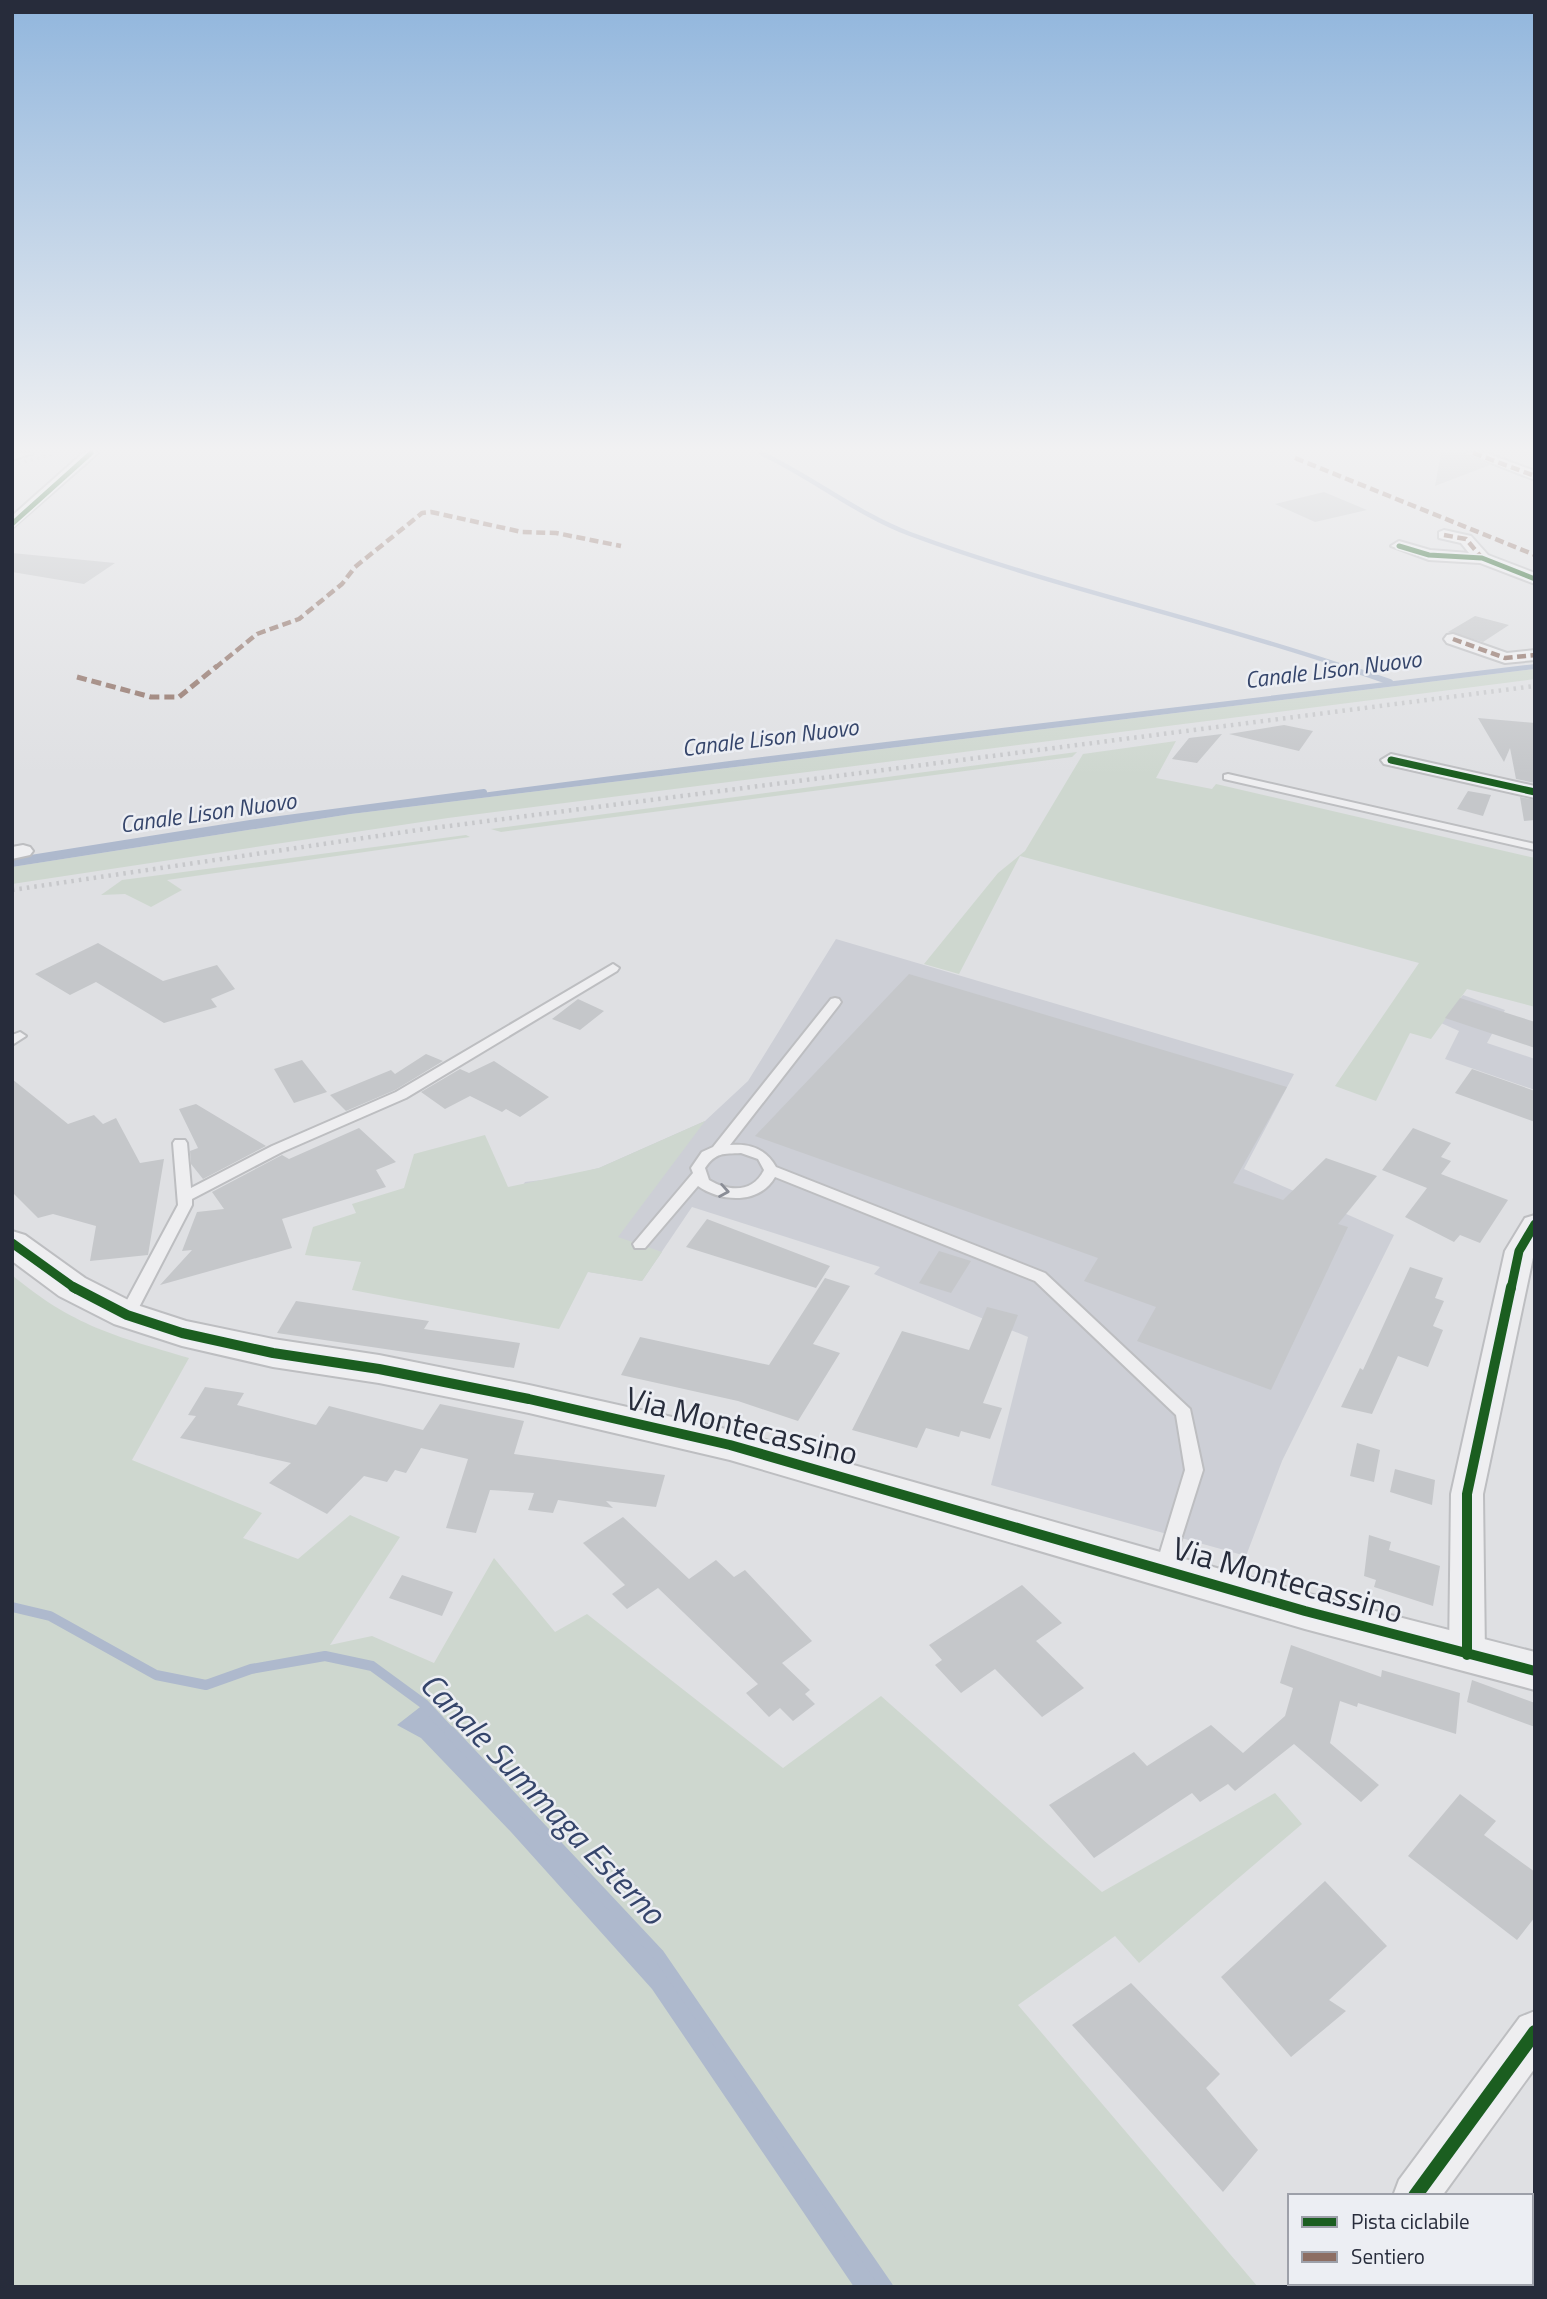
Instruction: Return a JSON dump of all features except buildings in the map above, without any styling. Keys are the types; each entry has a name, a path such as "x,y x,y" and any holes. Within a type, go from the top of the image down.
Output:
{"street":[{"path":"1488,560 1535,579"},
{"path":"1453,639 1505,658 1535,655"},
{"path":"1391,760 1535,792"},
{"path":"1467,1655 1467,1494 1519,1251 1535,1224"},
{"name":"Via Montecassino","path":"12,1243 72,1287 127,1315 183,1333 273,1353 379,1369 515,1396 730,1445 1467,1655 1535,1671"},
{"path":"1416,2194 1535,2032"}],"lane":[{"path":"1228,777 1535,847"},
{"path":"184,1197 277,1149 401,1095 613,968"},
{"path":"639,1244 698,1176 701,1161 718,1150 835,1002"},
{"path":"127,1315 185,1205 180,1143"},
{"path":"718,1150 742,1147 754,1150 763,1156 771,1170 1040,1277 1184,1413 1194,1470 1164,1569"},
{"path":"698,1176 710,1188 720,1192 743,1193 763,1185 771,1170"}],"shaded area":[{"path":"1535,669 1535,679 448,818 12,884 12,867 351,814"},
{"path":"1176,741 1156,778 1212,789 1216,784 1535,858 1535,1007 1467,989 1431,1039 1410,1033 1376,1101 1335,1086 1419,963 1020,856 959,974 924,964 998,873 1025,851 1083,754"},
{"path":"1077,752 1072,757 501,832 491,829"},
{"path":"466,835 470,837 167,880 182,890 151,907 125,894 101,895 122,880"},
{"path":"836,939 1294,1074 1244,1169 1394,1235 1282,1461 1246,1556 991,1485 1028,1337 874,1274 880,1267 692,1207 642,1281 479,1253 525,1182 559,1178 599,1168 705,1121 748,1081"},
{"path":"1463,995 1505,1010 1487,1043 1535,1059 1535,1090 1445,1059 1459,1031 1441,1023"},
{"path":"705,1121 618,1237 662,1252 642,1281 588,1272 559,1329 352,1290 361,1262 305,1255 313,1227 356,1213 352,1204 404,1188 414,1154 485,1135 508,1187 599,1168"},
{"path":"12,1275 75,1318 117,1336 189,1358 132,1460 262,1513 243,1538 298,1559 350,1515 400,1537 330,1645 372,1636 434,1663 494,1558 555,1632 587,1614 783,1768 881,1696 1102,1892 1275,1793 1302,1824 1139,1963 1115,1936 1018,2005 1258,2287 12,2287"}],"water":[{"path":"1535,664 1535,669 351,814 12,867 12,861 392,805"},
{"path":"424,1704 658,1954 887,2287 854,2287 652,1989 511,1832 421,1738 397,1725"}],"waterway":[{"path":"988,560 1348,668"},
{"path":"1343,666 1390,682"},
{"name":"Canale Lison Nuovo","path":"12,861 257,822 484,792"},
{"name":"Canale Summaga Esterno","path":"12,1607 50,1616 156,1675 206,1685 251,1669 325,1656 372,1666 424,1704 451,1733"},
{"name":"Canale Summaga Esterno","path":"450,1732 658,1954 887,2287"}],"railway":[{"path":"12,890 418,830 1535,686"}],"marked path":[{"path":"77,677 151,697 179,697 257,634 299,619 342,584 363,560"},
{"path":"1453,639 1505,658 1535,655"}],"cycle path":[{"path":"1488,560 1535,579"},
{"path":"1391,760 1535,792"},
{"path":"1467,1655 1467,1494 1519,1251 1535,1224"},
{"path":"12,1243 72,1287 127,1315 182,1333 273,1353 379,1369 529,1399 730,1445 1305,1611 1535,1671"},
{"path":"1416,2194 1535,2032"}]}
